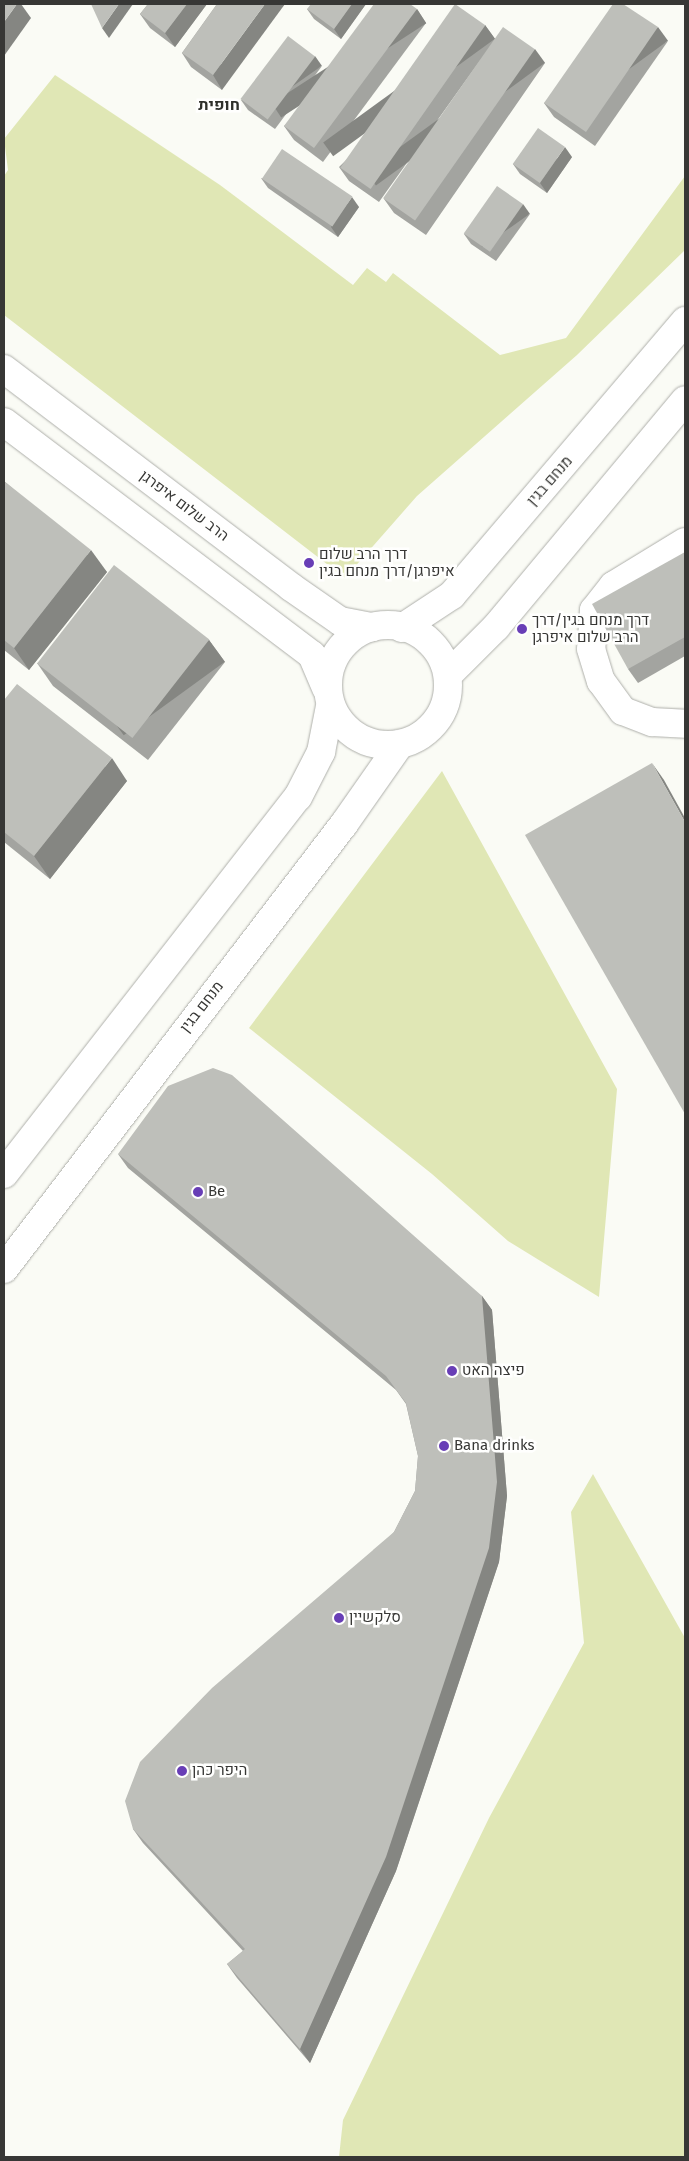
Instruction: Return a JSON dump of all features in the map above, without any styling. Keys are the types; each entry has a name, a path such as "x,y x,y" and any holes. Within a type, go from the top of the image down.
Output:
{"main road":[{"name":"מנחם בגין","path":"402,628 452,595 685,321"},
{"name":"הרב שלום איפרגן","path":"4,369 297,592 340,621 372,627"},
{"path":"448,675 496,627 685,400"},
{"path":"4,422 312,655 328,697 355,734 400,744 429,732 440,720 450,690 448,675 435,651 402,628 372,627 343,642 327,672 328,697 321,752 298,797 4,1174"},
{"path":"685,542 613,586 594,610 591,649 601,681 623,710 652,722 685,724"},
{"name":"מנחם בגין","path":"4,1269 344,824 400,744"}],"green space":[{"path":"55,75 220,185 353,285 367,268 386,282 393,273 500,355 566,338 685,176 685,250 577,355 417,496 345,578 4,315 4,176 8,170 4,139"},
{"path":"442,771 617,1089 599,1297 508,1241 432,1174 249,1028"},
{"path":"593,1474 685,1638 685,2157 339,2157 343,2120 489,1818 584,1643 571,1512"}],"building":[{"path":"4,4 17,4 4,22"},
{"path":"91,4 119,4 102,28"},
{"path":"148,4 187,4 165,33 140,14"},
{"path":"217,4 265,4 213,75 182,53"},
{"path":"311,4 352,4 334,29 307,9"},
{"path":"374,4 410,4 417,9 314,148 284,126"},
{"path":"455,4 485,25 371,189 340,168"},
{"path":"613,4 623,4 658,27 586,132 544,103"},
{"path":"503,27 535,49 415,221 383,198"},
{"path":"288,36 315,56 268,120 240,99"},
{"path":"538,128 565,147 540,183 513,164"},
{"path":"282,149 352,197 332,226 262,179"},
{"path":"497,186 523,204 490,252 464,234"},
{"path":"4,481 91,550 14,648 4,640"},
{"path":"685,552 685,637 628,669 592,604"},
{"path":"114,565 209,639 132,738 37,664"},
{"path":"17,684 112,758 34,856 4,832 4,700"},
{"path":"652,763 685,822 685,1114 525,835"},
{"path":"213,1068 232,1075 482,1296 497,1482 489,1548 386,1857 300,2049 227,1964 245,1949 133,1829 125,1801 140,1762 212,1688 394,1532 415,1491 418,1456 406,1403 386,1376 118,1154 168,1086"}],"place":[{"name":"דרך הרב שלום איפרגן/דרך מנחם בגין","path":"309,563"},
{"name":"דרך מנחם בגין/דרך הרב שלום איפרגן","path":"522,629"},
{"name":"Be","path":"198,1192"},
{"name":"פיצה האט","path":"452,1371"},
{"name":"Bana drinks","path":"444,1446"},
{"name":"סלקשיין","path":"339,1618"},
{"name":"היפר כהן","path":"182,1771"}],"district":[{"name":"חופית","path":"219,105"}]}
